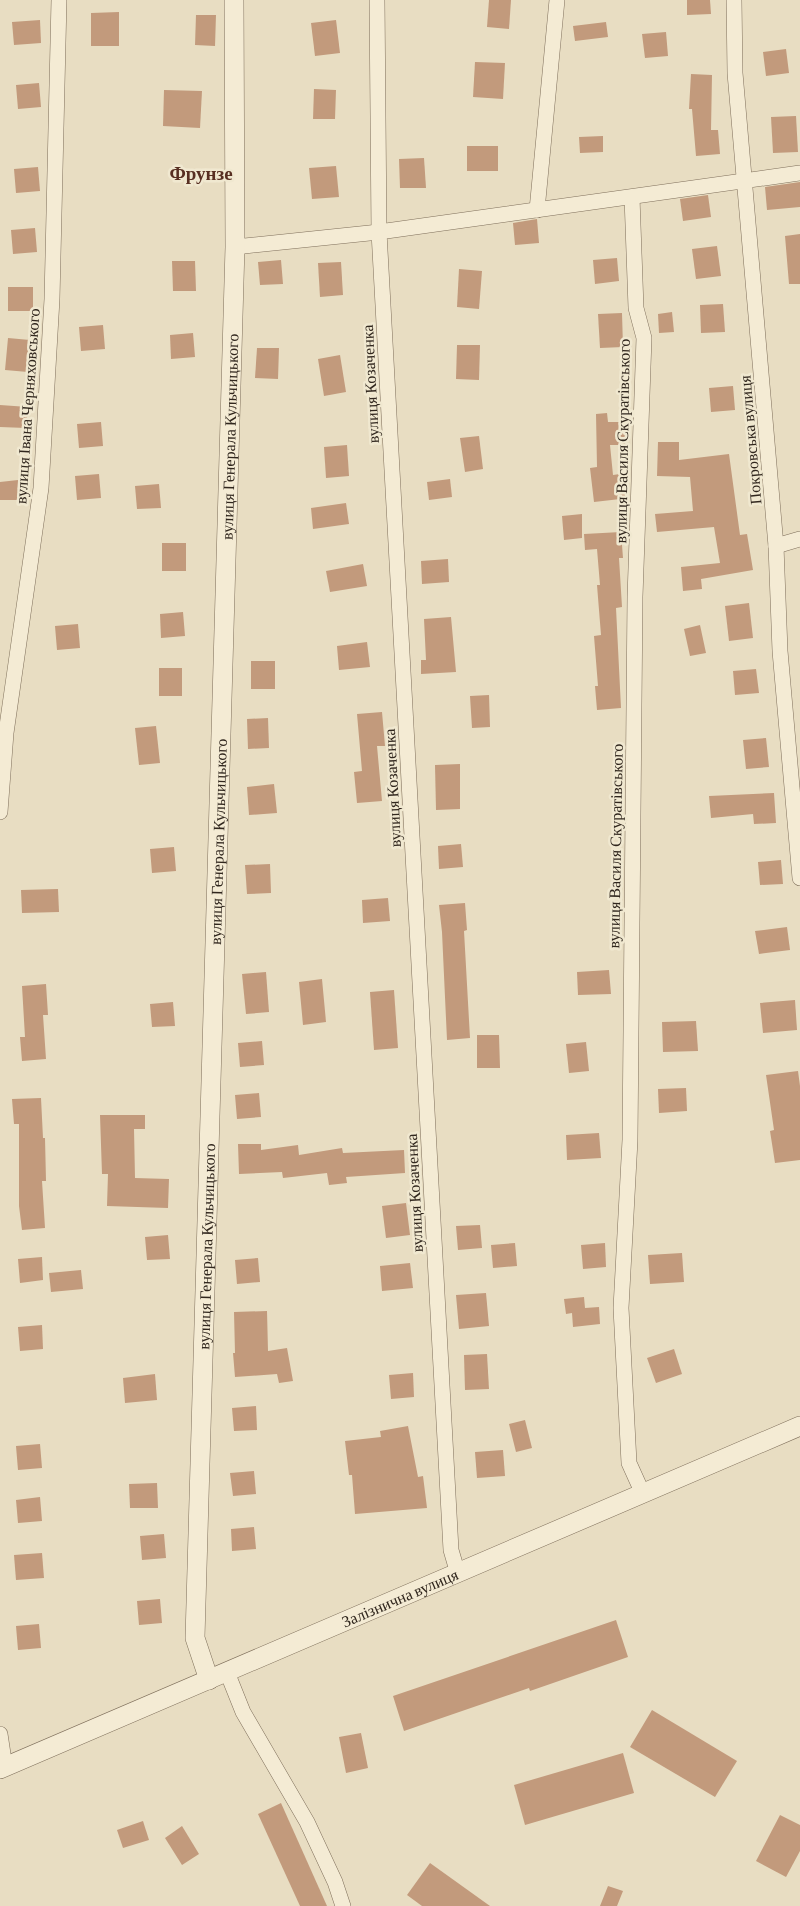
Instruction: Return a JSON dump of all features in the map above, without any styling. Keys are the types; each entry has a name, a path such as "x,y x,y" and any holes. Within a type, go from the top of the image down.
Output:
{"street":[{"name":"вулиця Івана Черняховського","path":"0,812 6,733 41,488 52,299 59,0"},
{"name":"вулиця Генерала Кульчицького","path":"209,1680 195,1638 236,247 234,0"},
{"name":"вулиця Козаченка","path":"377,0 380,232 450,1540 458,1574"},
{"path":"538,210 557,0"},
{"name":"Покровська вулиця","path":"734,0 735,73 776,546 780,650 800,878"},
{"path":"236,247 380,232 800,173"},
{"name":"вулиця Василя Скуратівського","path":"632,197 636,308 644,338 635,597 630,1140 620,1308 629,1464 643,1494"},
{"path":"776,546 800,539"},
{"name":"Залізнична вулиця","path":"2,1768 800,1426"},
{"path":"227,1672 243,1712 307,1822 335,1882 343,1906"},
{"path":"0,1734 2,1768"}],"building":[{"path":"489,0 511,0 509,29 487,27"},
{"path":"687,0 710,0 711,14 687,15"},
{"path":"119,12 119,46 91,46 91,13"},
{"path":"196,15 216,15 215,46 195,45"},
{"path":"40,20 41,43 14,45 12,22"},
{"path":"336,20 340,53 315,56 311,23"},
{"path":"606,22 608,37 575,41 573,26"},
{"path":"666,32 668,56 645,58 642,34"},
{"path":"786,49 789,73 766,76 763,52"},
{"path":"475,62 505,63 503,99 473,97"},
{"path":"691,74 712,75 711,130 718,130 720,154 696,156 692,109 689,109"},
{"path":"39,83 41,107 18,109 16,85"},
{"path":"314,89 336,90 335,119 313,119"},
{"path":"164,90 202,91 200,128 163,126"},
{"path":"796,116 798,152 773,153 771,117"},
{"path":"603,136 603,152 580,153 579,137"},
{"path":"467,146 498,146 498,171 467,171"},
{"path":"424,158 426,188 400,188 399,159"},
{"path":"336,166 339,197 312,199 309,168"},
{"path":"38,167 40,191 16,193 14,169"},
{"path":"800,182 800,207 767,210 765,187"},
{"path":"708,195 711,217 683,221 680,199"},
{"path":"537,219 539,243 515,245 513,223"},
{"path":"35,228 37,252 13,254 11,230"},
{"path":"800,234 800,284 789,284 785,236"},
{"path":"717,246 721,276 696,279 692,249"},
{"path":"617,258 619,281 595,284 593,260"},
{"path":"281,260 283,284 260,285 258,262"},
{"path":"172,261 195,261 196,291 173,291"},
{"path":"341,262 343,295 320,297 318,263"},
{"path":"459,269 482,271 479,309 457,307"},
{"path":"8,287 33,287 33,311 8,311"},
{"path":"723,304 725,332 701,333 700,305"},
{"path":"672,312 674,332 659,333 658,314"},
{"path":"622,313 623,347 600,348 598,314"},
{"path":"103,325 105,349 81,351 79,327"},
{"path":"193,333 195,357 171,359 170,335"},
{"path":"8,338 30,340 28,372 5,370"},
{"path":"457,345 480,345 479,380 456,379"},
{"path":"257,348 279,348 278,379 255,378"},
{"path":"340,355 346,392 324,396 318,359"},
{"path":"733,386 735,410 711,412 709,388"},
{"path":"0,405 28,407 26,428 0,427"},
{"path":"607,413 608,422 624,422 625,445 610,445 613,475 627,473 629,498 594,502 590,468 597,467 596,414"},
{"path":"101,422 103,446 79,448 77,424"},
{"path":"479,436 483,469 465,472 460,438"},
{"path":"658,442 679,442 679,460 729,454 740,535 747,534 753,570 701,579 702,589 683,591 681,567 720,563 714,527 657,532 655,514 693,511 690,477 657,476"},
{"path":"347,445 349,476 326,478 324,447"},
{"path":"99,474 101,498 77,500 75,476"},
{"path":"450,479 452,497 429,500 427,482"},
{"path":"18,480 18,500 0,500 0,482"},
{"path":"159,484 161,508 137,509 135,486"},
{"path":"346,503 349,524 313,529 311,508"},
{"path":"582,514 582,538 564,540 562,516"},
{"path":"621,532 623,558 619,558 622,607 616,608 621,708 597,710 595,686 598,686 594,636 601,635 597,585 600,585 597,549 585,550 584,534"},
{"path":"162,543 186,543 186,571 162,571"},
{"path":"448,559 449,582 422,584 421,561"},
{"path":"363,564 367,586 330,592 326,571"},
{"path":"749,603 753,638 729,641 725,606"},
{"path":"183,612 185,636 161,638 160,614"},
{"path":"451,617 456,672 421,674 421,660 426,660 424,619"},
{"path":"78,624 80,648 57,650 55,626"},
{"path":"700,625 706,653 690,656 684,629"},
{"path":"367,642 370,667 339,670 337,646"},
{"path":"251,661 275,661 275,689 251,689"},
{"path":"159,668 182,668 182,696 159,696"},
{"path":"756,669 759,693 735,695 733,671"},
{"path":"489,695 490,727 472,728 470,696"},
{"path":"382,712 385,746 377,746 382,801 357,803 354,772 362,771 357,714"},
{"path":"268,718 269,748 248,749 247,719"},
{"path":"156,726 160,763 139,765 135,728"},
{"path":"766,738 769,767 746,769 743,740"},
{"path":"460,764 460,809 436,810 435,765"},
{"path":"274,784 277,813 249,815 247,787"},
{"path":"774,793 776,823 754,824 753,814 711,818 709,796"},
{"path":"461,844 463,867 439,869 438,846"},
{"path":"174,847 176,871 152,873 150,849"},
{"path":"781,860 783,884 760,885 758,862"},
{"path":"270,864 271,893 247,894 245,865"},
{"path":"58,889 59,912 22,913 21,890"},
{"path":"388,898 390,921 363,923 362,900"},
{"path":"465,903 467,930 464,931 470,1038 447,1040 439,905"},
{"path":"787,927 790,950 759,954 755,931"},
{"path":"609,970 611,994 578,995 577,972"},
{"path":"266,972 269,1012 246,1014 242,974"},
{"path":"322,979 326,1022 303,1025 299,982"},
{"path":"46,984 48,1015 43,1015 46,1059 22,1061 20,1037 25,1037 22,986"},
{"path":"394,990 398,1048 374,1050 370,992"},
{"path":"795,1000 797,1030 763,1033 760,1003"},
{"path":"173,1002 175,1026 152,1027 150,1004"},
{"path":"696,1021 698,1051 663,1052 662,1022"},
{"path":"477,1035 499,1035 500,1068 477,1068"},
{"path":"262,1041 264,1065 240,1067 238,1043"},
{"path":"586,1042 589,1071 569,1073 566,1044"},
{"path":"798,1071 800,1086 800,1160 775,1163 770,1131 774,1130 766,1075"},
{"path":"686,1088 687,1111 659,1113 658,1089"},
{"path":"259,1093 261,1117 237,1119 235,1095"},
{"path":"41,1098 43,1138 45,1138 46,1181 42,1181 45,1228 22,1230 19,1206 19,1124 14,1124 12,1099"},
{"path":"100,1115 145,1115 145,1129 134,1129 135,1178 169,1179 168,1208 107,1206 108,1174 102,1174"},
{"path":"599,1133 601,1158 567,1160 566,1135"},
{"path":"238,1144 261,1144 261,1150 298,1145 299,1155 342,1148 343,1153 404,1150 405,1173 346,1177 347,1183 329,1185 327,1173 283,1178 282,1172 239,1174"},
{"path":"406,1203 410,1235 386,1238 382,1206"},
{"path":"480,1225 482,1248 458,1250 456,1226"},
{"path":"168,1235 170,1259 147,1260 145,1237"},
{"path":"515,1243 517,1266 493,1268 491,1245"},
{"path":"605,1243 606,1267 583,1269 581,1245"},
{"path":"682,1253 684,1282 650,1284 648,1255"},
{"path":"42,1257 43,1280 20,1283 18,1259"},
{"path":"258,1258 260,1282 237,1284 235,1260"},
{"path":"410,1263 413,1288 382,1291 380,1266"},
{"path":"81,1270 83,1289 51,1292 49,1273"},
{"path":"486,1293 489,1326 459,1329 456,1295"},
{"path":"584,1297 585,1308 599,1307 600,1324 573,1327 572,1313 566,1314 564,1299"},
{"path":"267,1311 268,1351 287,1348 293,1381 279,1383 277,1374 235,1377 233,1353 235,1353 234,1312"},
{"path":"42,1325 43,1349 20,1351 18,1327"},
{"path":"674,1349 682,1374 656,1383 647,1358"},
{"path":"487,1354 489,1389 465,1390 464,1355"},
{"path":"413,1373 414,1397 391,1399 389,1375"},
{"path":"155,1374 157,1400 125,1403 123,1378"},
{"path":"256,1406 257,1430 234,1431 232,1408"},
{"path":"525,1420 532,1448 516,1452 509,1424"},
{"path":"408,1426 418,1477 423,1476 427,1508 355,1514 352,1475 349,1475 345,1441 381,1437 380,1431"},
{"path":"40,1444 42,1468 18,1470 16,1446"},
{"path":"503,1450 505,1476 477,1478 475,1452"},
{"path":"254,1471 256,1494 233,1496 230,1473"},
{"path":"157,1483 158,1508 130,1508 129,1484"},
{"path":"40,1497 42,1521 18,1523 16,1500"},
{"path":"254,1527 256,1549 232,1551 231,1529"},
{"path":"164,1534 166,1558 142,1560 140,1536"},
{"path":"42,1553 44,1578 16,1580 14,1555"},
{"path":"160,1599 162,1623 139,1625 137,1601"},
{"path":"616,1620 628,1657 530,1691 529,1688 404,1731 393,1696"},
{"path":"39,1624 41,1648 18,1650 16,1626"},
{"path":"652,1710 737,1761 715,1797 630,1747"},
{"path":"361,1733 368,1768 346,1773 339,1737"},
{"path":"623,1753 634,1793 525,1825 514,1785"},
{"path":"281,1803 327,1906 300,1906 258,1814"},
{"path":"780,1815 800,1825 800,1851 786,1877 756,1861"},
{"path":"143,1821 149,1840 123,1848 117,1830"},
{"path":"182,1826 199,1854 182,1865 165,1838"},
{"path":"430,1863 490,1906 422,1906 407,1895"},
{"path":"608,1886 623,1891 617,1906 600,1906"}],"district":[{"name":"Фрунзе","path":"201,173"}]}
